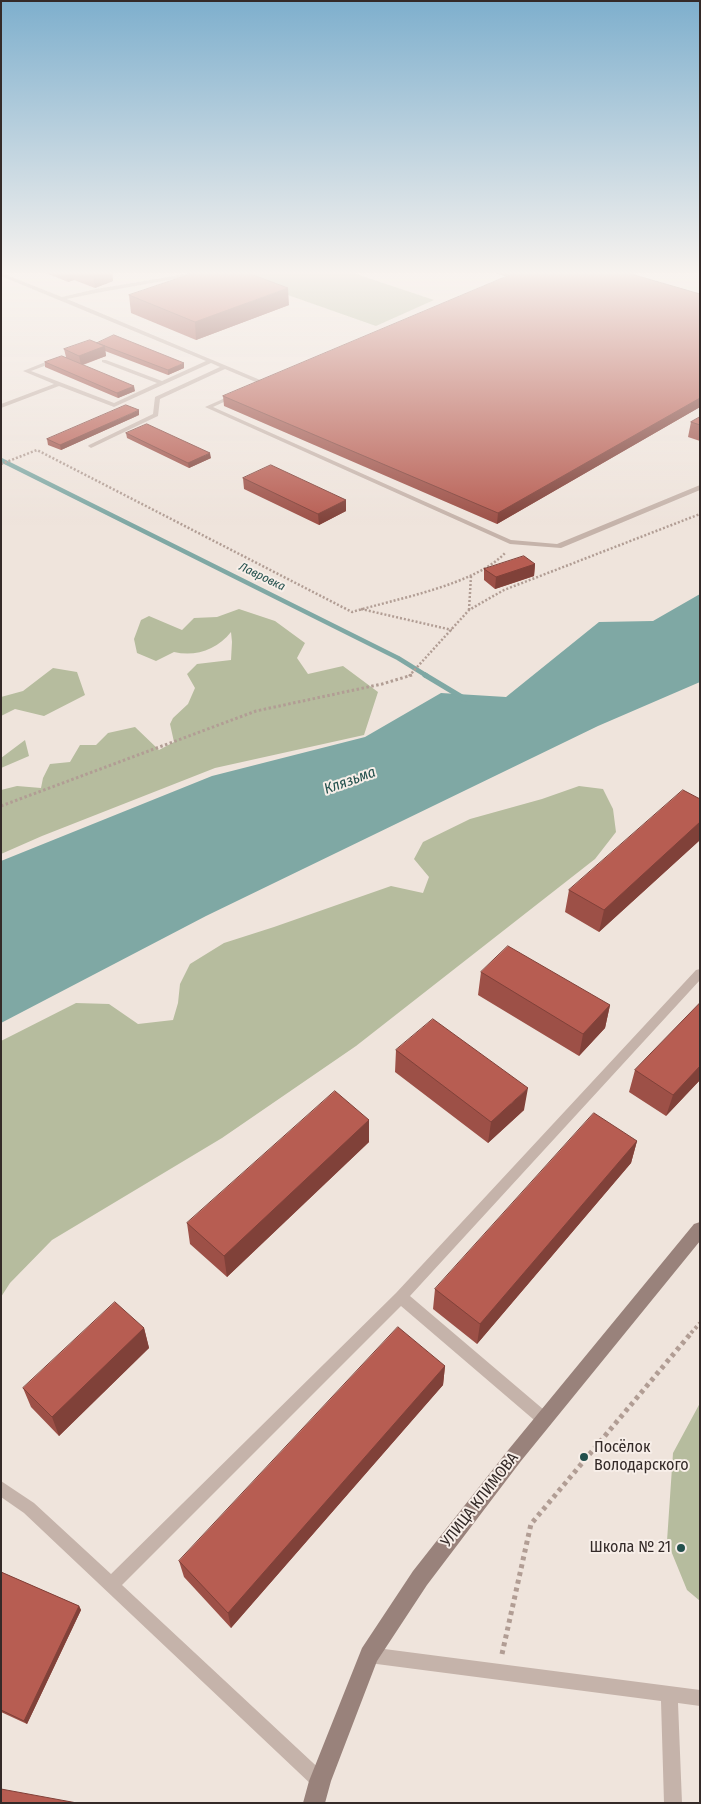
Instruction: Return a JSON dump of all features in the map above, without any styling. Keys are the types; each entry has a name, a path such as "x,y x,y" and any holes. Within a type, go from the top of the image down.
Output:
{"main road":[{"name":"УЛИЦА КЛИМОВА","path":"314,1803 320,1781 368,1655 420,1578 505,1468 700,1229"}],"lane":[{"path":"199,356 263,383"},
{"path":"62,357 26,371 114,405 211,361"},
{"path":"104,361 162,383"},
{"path":"91,446 156,415 157,398 225,367"},
{"path":"272,379 208,407 510,542 558,546 700,488"},
{"path":"1,406 59,384"},
{"path":"111,1585 401,1298 700,973"},
{"path":"401,1298 545,1420"},
{"path":"1,1488 29,1508 320,1781"},
{"path":"368,1655 700,1698"},
{"path":"669,1694 673,1803"}],"path":[{"path":"1,464 37,450 352,612 471,576 503,558 510,542"},
{"path":"1,806 256,711 382,684 412,675 470,610 504,590 700,514"},
{"path":"470,610 471,576"},
{"path":"361,609 452,630"},
{"path":"498,1671 531,1524 700,1323"}],"green space":[{"path":"239,609 275,621 305,643 297,658 308,674 343,666 378,692 364,735 215,768 1,854 1,790 17,786 41,788 43,778 50,764 70,762 80,745 96,745 108,733 135,727 159,750 174,742 170,724 173,718 188,704 195,688 187,674 197,664 231,660 231,632 212,648 198,653 174,652 156,661 137,653 134,639 141,620 149,616 182,630 194,618 217,617"},
{"path":"53,668 77,672 85,695 44,716 15,709 1,716 1,697 23,691"},
{"path":"25,740 29,756 1,768 1,758"},
{"path":"579,786 603,789 613,809 616,832 595,859 356,1046 222,1138 52,1240 10,1283 1,1297 1,1041 76,1003 109,1004 138,1024 173,1020 178,1003 180,984 190,964 224,943 391,886 423,893 429,877 414,859 423,842 470,819 542,799"},
{"path":"700,1403 700,1601 687,1590 667,1541 673,1453"}],"water":[{"name":"Клязьма","path":"700,594 700,682 598,726 206,916 1,1023 1,861 212,776 365,737 441,693 506,697 599,622 653,621"}],"building":[{"path":"62,356 134,386 117,393 45,362"},
{"path":"132,356 167,356 184,363 168,370"},
{"path":"317,356 700,356 700,398 498,513 223,396"},
{"path":"126,405 139,410 60,445 47,439"},
{"path":"700,417 700,425 691,422"},
{"path":"147,424 210,453 188,463 126,433"},
{"path":"271,465 346,500 318,514 243,478"},
{"path":"524,556 535,564 496,577 484,569"},
{"path":"683,790 700,799 700,822 604,910 569,890"},
{"path":"508,946 610,1005 583,1034 481,972"},
{"path":"700,1003 700,1066 673,1095 635,1070"},
{"path":"433,1019 528,1088 491,1122 396,1050"},
{"path":"335,1091 369,1120 224,1256 187,1223"},
{"path":"594,1113 637,1141 480,1324 435,1289"},
{"path":"115,1302 144,1328 52,1417 23,1388"},
{"path":"398,1327 445,1366 228,1613 179,1561"},
{"path":"1,1572 79,1606 24,1721 1,1710"},
{"path":"1,1789 77,1803 1,1803"}],"waterway":[{"name":"Лавровка","path":"1,460 398,658 427,676"},
{"name":"Лавровка","path":"425,675 465,699"}],"place":[{"name":"Посёлок Володарского","path":"584,1457"},
{"name":"Школа № 21","path":"681,1548"}]}
